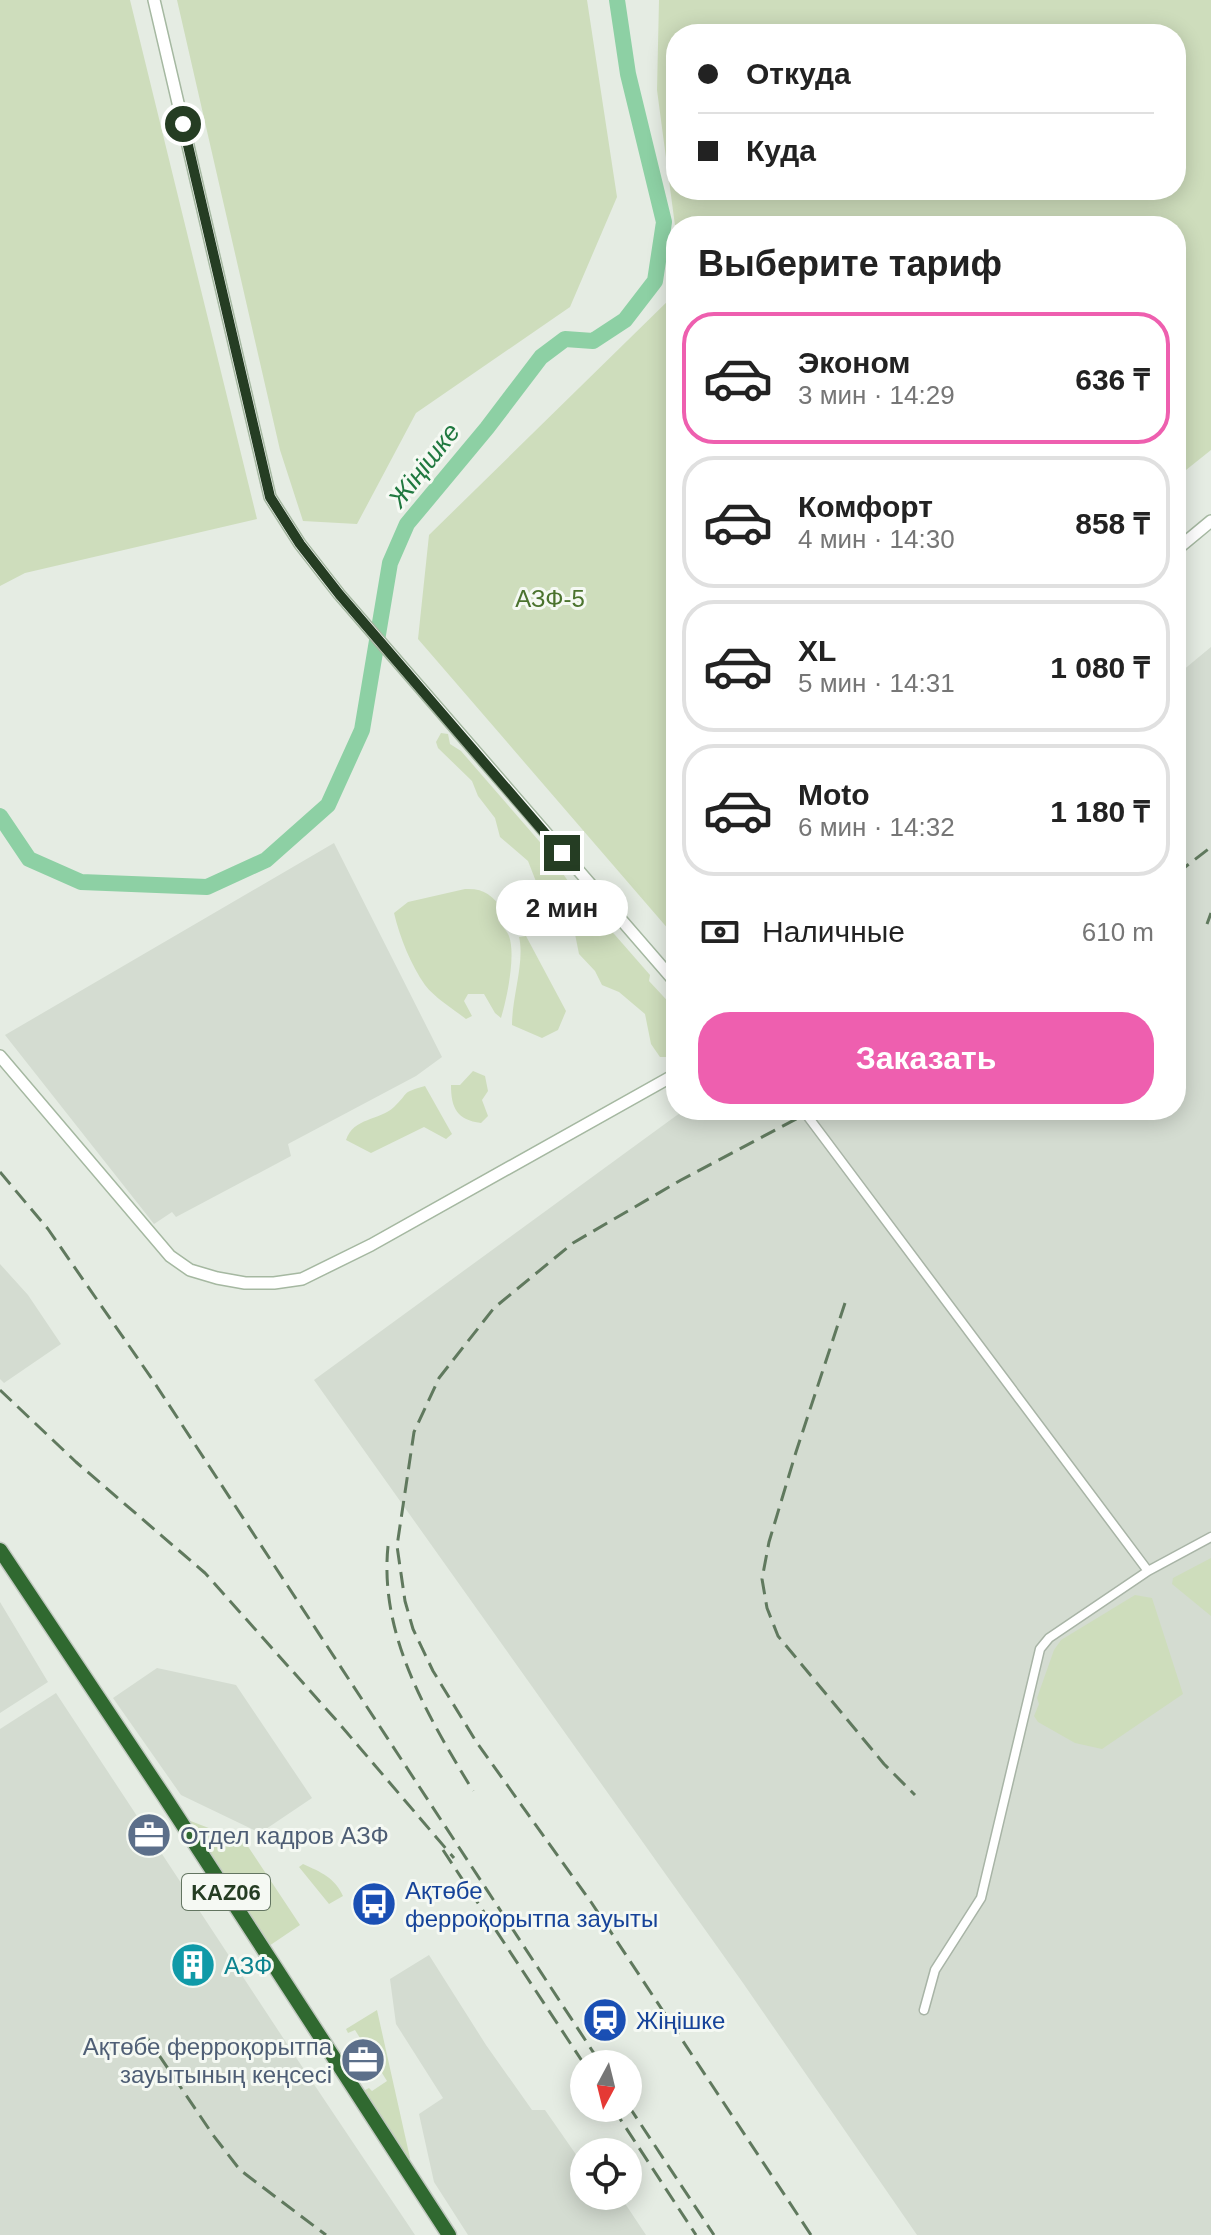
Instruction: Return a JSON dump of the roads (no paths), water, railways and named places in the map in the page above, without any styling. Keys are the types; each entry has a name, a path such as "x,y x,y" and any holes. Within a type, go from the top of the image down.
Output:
{"highway":[{"name":"KАZ06","path":"0,1550 449,2235"}],"street":[{"path":"154,0 270,497 300,544 339,594 447,721 666,967"},
{"path":"1186,542 1211,521"},
{"path":"0,1056 170,1256 190,1270 245,1283 302,1279 384,1238 666,1080"},
{"path":"810,1120 1148,1571"},
{"path":"924,2010 935,1970 981,1898 1040,1649 1049,1638 1148,1571 1211,1537"}],"waterway":[{"name":"Жіңішке","path":"0,816 29,859 81,882 207,887 266,860 328,805 362,730 390,563 407,524 541,357 565,339 593,341 625,320 655,281 664,222 628,74 617,0"}],"railway":[{"path":"1186,866 1211,847"},
{"path":"1207,924 1211,913"},
{"path":"794,1120 681,1180 573,1243 494,1308 439,1378 414,1432 397,1546 405,1601 413,1629 433,1671 477,1743 591,1902 811,2235"},
{"path":"0,1172 48,1229 152,1379 592,2050"},
{"path":"845,1303 796,1452 769,1542 762,1579 767,1608 778,1636 884,1764 915,1795"},
{"path":"0,1390 76,1462 205,1573 454,1858"},
{"path":"388,1546 387,1579 399,1643 424,1704 473,1791"},
{"path":"443,1850 575,2050"},
{"path":"146,2036 240,2170 326,2235"},
{"path":"622,2122 696,2235"},
{"path":"639,2122 714,2235"}],"place":[{"name":"Отдел кадров АЗФ","path":"149,1835"},
{"name":"Ақтөбе ферроқорытпа зауыты","path":"374,1904"},
{"name":"АЗФ","path":"193,1965"},
{"name":"Жіңішке","path":"605,2020"},
{"name":"Ақтөбе ферроқорытпа зауытының кеңсесі","path":"363,2060"}],"park label":[{"name":"АЗФ-5","path":"550,598"}]}
